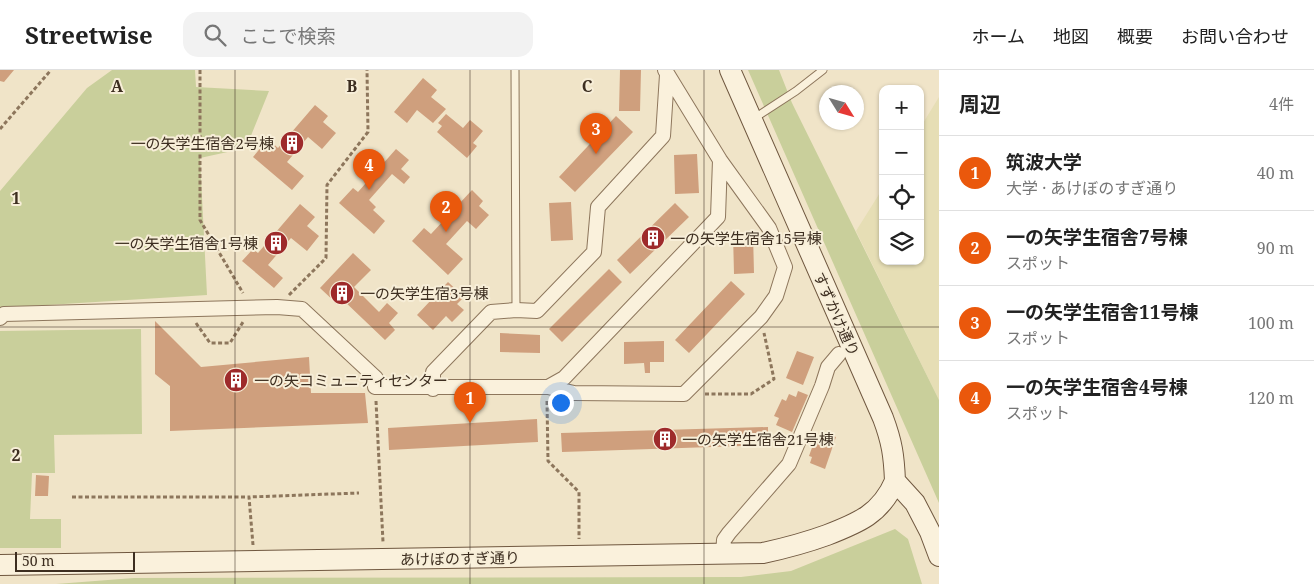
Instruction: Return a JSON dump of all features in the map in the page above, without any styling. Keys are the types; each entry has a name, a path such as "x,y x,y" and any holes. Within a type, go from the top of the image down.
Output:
{"street":[{"name":"すずかけ通り","path":"730,70 883,418 894,455 895,481"},
{"path":"433,389 433,372 490,312 537,311 594,252 598,207 663,136 666,73"},
{"path":"0,318 4,314 277,307 302,309 376,378 375,388 548,388 574,393 684,394 761,317 776,296 785,266 769,228 720,160 666,73"},
{"path":"548,388 564,378 718,217 720,160"},
{"path":"723,554 724,540 728,532 788,464 822,386 828,367 839,354"},
{"path":"895,481 915,503 930,532 939,556"},
{"name":"あけぼのすぎ通り","path":"0,565 763,553 796,546 858,523 882,503 895,481"}],"lane":[{"path":"515,70 516,310"},
{"path":"752,120 796,91 823,70"}],"path":[{"path":"0,129 52,70"},
{"path":"187,310 210,342 230,343 252,308 200,220 200,70"},
{"path":"277,307 326,258 327,185 368,132 367,70"},
{"path":"684,394 751,394 774,379 761,317"},
{"path":"375,388 384,560"},
{"path":"548,388 548,461 579,492 580,555"},
{"path":"72,497 249,497 360,493"},
{"path":"249,497 254,561"}],"shaded area":[{"path":"939,97 939,400 856,231 879,194 879,265 924,265 924,121"}],"green space":[{"path":"112,70 195,70 196,87 269,91 246,148 200,158 207,295 0,308 0,191 87,88"},
{"path":"748,70 779,70 792,103 939,400 939,503"},
{"path":"141,329 142,434 54,435 55,473 32,473 30,519 61,519 61,548 0,548 0,331"},
{"path":"895,529 908,539 922,584 56,584 134,578 741,577 791,571"}],"building":[{"path":"0,70 14,70 4,82 0,81"},
{"path":"620,70 641,70 640,111 619,111"},
{"path":"423,78 437,90 431,97 446,109 433,123 417,110 407,123 394,112"},
{"name":"一の矢学生宿舎2号棟","path":"315,105 328,116 323,122 336,133 322,149 308,137 287,162 304,176 292,190 253,157 268,139 278,148"},
{"path":"446,114 463,128 470,120 483,131 473,143 477,146 467,158 437,132 442,126 438,123"},
{"path":"616,116 633,132 575,192 559,177"},
{"path":"396,149 409,160 401,169 410,177 404,184 392,174 369,200 376,207 373,210 385,221 374,234 339,203 353,188 358,192"},
{"path":"697,154 699,193 675,194 674,155"},
{"path":"472,190 483,201 479,206 489,215 476,229 467,221 446,244 463,259 448,275 412,241 424,228 431,234"},
{"path":"571,202 573,240 551,241 549,203"},
{"name":"一の矢学生宿舎15号棟","path":"675,203 689,217 630,274 617,260"},
{"name":"一の矢学生宿舎1号棟","path":"300,204 315,217 307,226 319,236 307,251 291,238 268,265 283,278 274,288 242,261 253,249 258,253"},
{"path":"733,233 753,233 754,273 734,274"},
{"name":"一の矢学生宿3号棟","path":"353,253 371,270 354,287 379,312 387,303 398,313 389,323 395,330 385,340 342,299 337,304 320,288"},
{"path":"609,269 622,282 562,342 549,329"},
{"path":"731,281 745,294 689,353 675,340"},
{"path":"448,282 464,297 457,304 464,310 452,322 446,316 433,330 417,315"},
{"name":"一の矢コミュニティセンター","path":"155,321 201,367 309,357 311,393 365,393 368,423 170,431 170,386 155,374"},
{"path":"500,333 540,335 540,353 500,352"},
{"path":"664,341 664,362 650,362 650,373 645,373 644,363 624,364 624,342"},
{"path":"797,351 814,357 803,385 786,378"},
{"path":"798,391 808,395 792,432 776,425 779,418 774,416 782,399 786,401 789,394 796,397"},
{"path":"537,419 538,442 389,450 388,428"},
{"name":"一の矢学生宿舎21号棟","path":"768,427 768,445 562,452 561,433"},
{"path":"824,433 836,437 825,469 810,463 812,457 809,456 814,442 820,444"},
{"path":"36,475 49,476 48,496 35,496"}],"place":[{"name":"一の矢学生宿舎2号棟","path":"292,143"},
{"name":"一の矢学生宿舎11号棟","path":"596,154"},
{"name":"一の矢学生宿舎4号棟","path":"369,190"},
{"name":"一の矢学生宿舎7号棟","path":"446,232"},
{"name":"一の矢学生宿舎15号棟","path":"653,238"},
{"name":"一の矢学生宿舎1号棟","path":"276,243"},
{"name":"一の矢学生宿3号棟","path":"342,293"},
{"name":"一の矢コミュニティセンター","path":"236,380"},
{"name":"筑波大学","path":"470,423"},
{"name":"一の矢学生宿舎21号棟","path":"665,439"}]}
